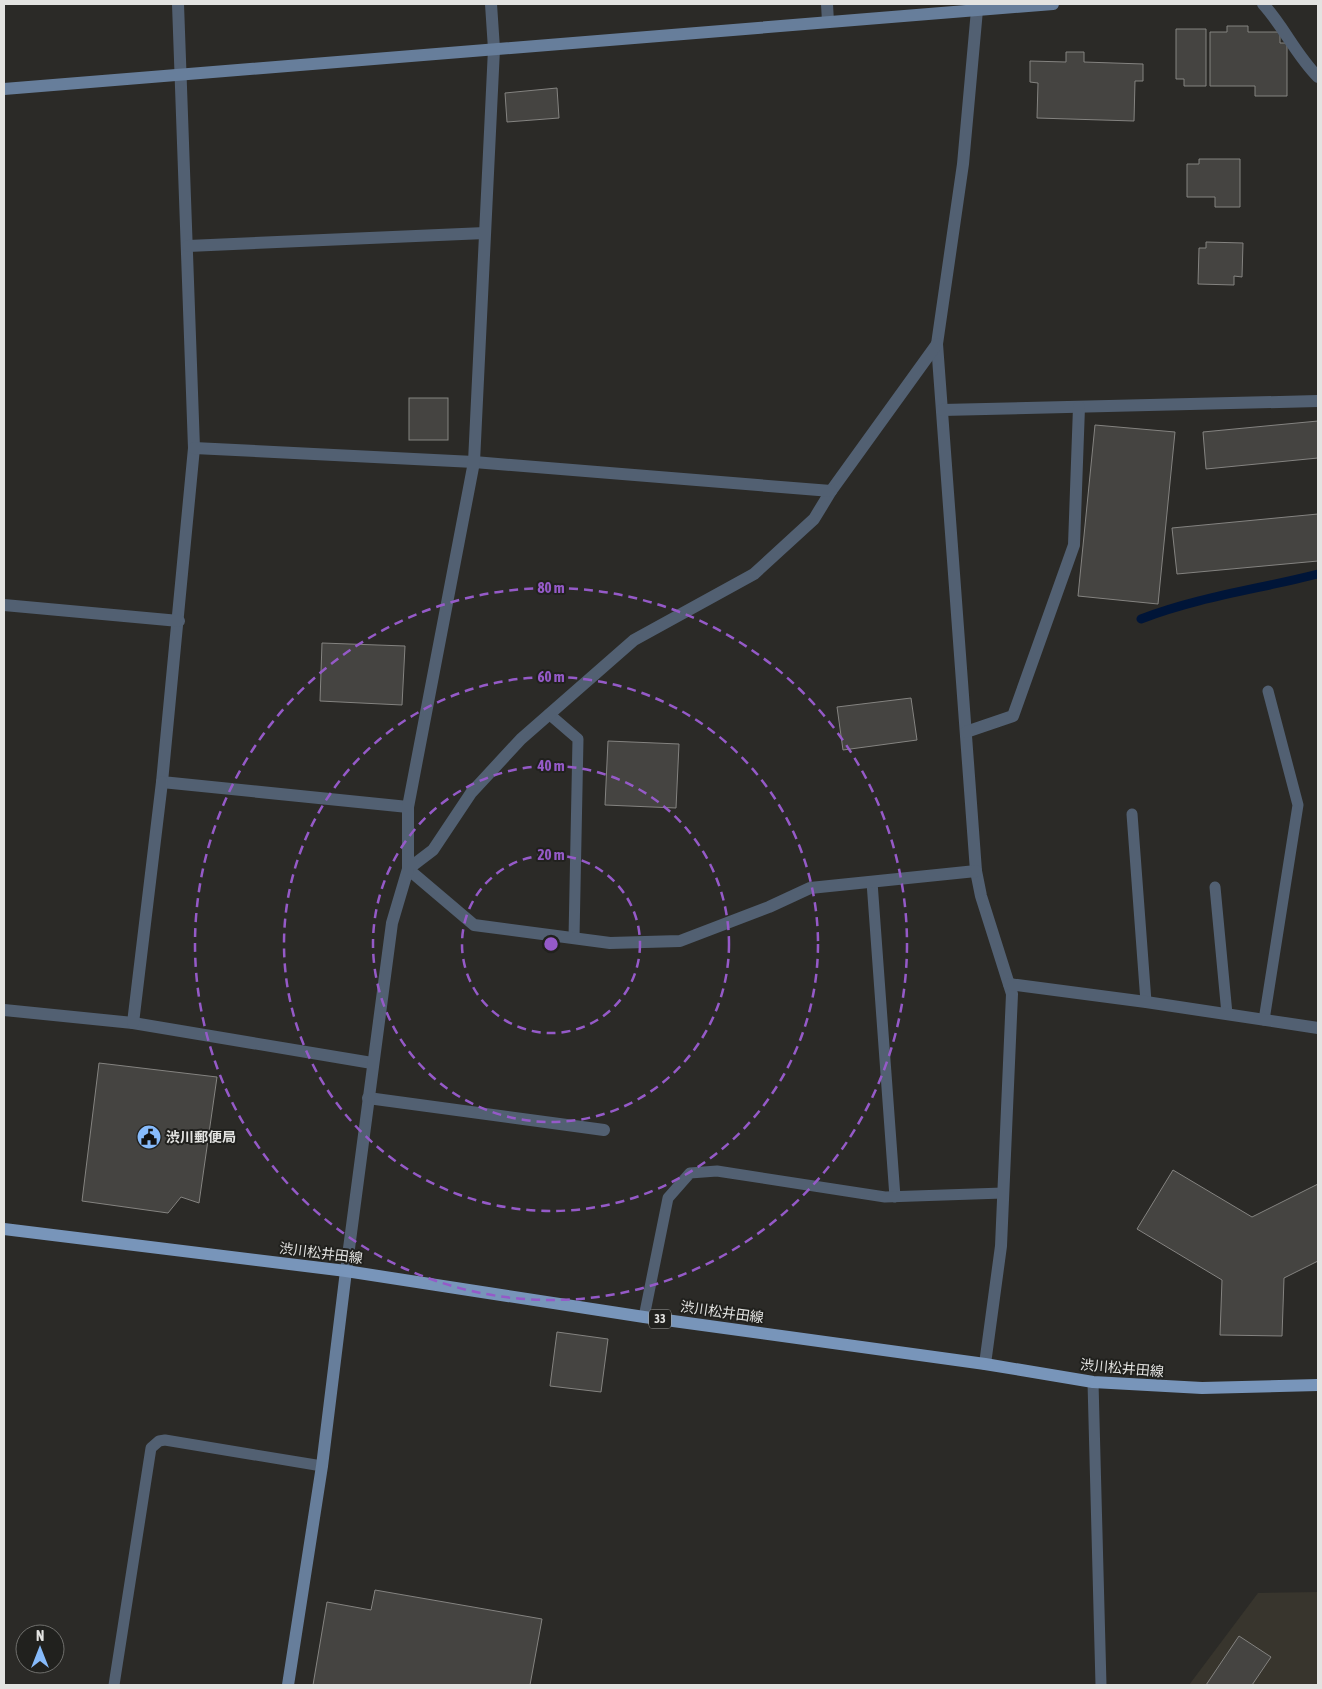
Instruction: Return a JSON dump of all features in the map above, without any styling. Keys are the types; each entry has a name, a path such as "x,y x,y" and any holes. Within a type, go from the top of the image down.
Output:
{"main road":[{"name":"渋川松井田線","path":"4,1229 346,1271 644,1316 985,1364 1093,1382 1202,1388 1318,1385"}],"street":[{"path":"133,1023 162,782 179,621 194,448 178,4"},
{"path":"288,1685 322,1466 372,1063 392,923 408,869 408,807 474,462 494,50 491,4"},
{"path":"827,4 828,22"},
{"path":"4,89 1053,4"},
{"path":"1263,4 1281,24 1303,62 1318,76"},
{"path":"978,10 963,164 937,344 976,871 981,896 1012,994 1001,1246 985,1364"},
{"path":"188,246 485,233"},
{"path":"408,869 434,850 471,793 521,739 634,640 754,574 814,519 831,491 937,344"},
{"path":"942,410 1318,401"},
{"path":"966,732 1012,716 1074,545 1079,407"},
{"path":"194,448 474,462 831,491"},
{"path":"4,605 179,621"},
{"path":"162,782 408,807"},
{"path":"408,869 474,925 610,943 680,941 769,907 810,888 976,871"},
{"path":"1009,984 1318,1028"},
{"path":"4,1010 133,1023 372,1063"},
{"path":"368,1098 604,1130"}],"lane":[{"path":"1264,1020 1298,805 1268,691"},
{"path":"549,714 578,739 574,938"},
{"path":"1132,814 1146,1002"},
{"path":"872,882 895,1196"},
{"path":"1215,887 1227,1014"},
{"path":"644,1316 668,1198 690,1173 717,1171 885,1197 1003,1193"},
{"path":"1093,1382 1101,1685"},
{"path":"114,1685 150,1448 159,1441 165,1440 322,1466"}],"shaded area":[{"path":"1318,1592 1318,1685 1189,1685 1258,1593"}],"building":[{"path":"1227,26 1248,26 1248,32 1280,32 1280,43 1287,43 1287,96 1255,96 1255,86 1210,86 1210,32 1227,32"},
{"path":"1176,29 1206,29 1206,86 1184,86 1184,79 1176,79"},
{"path":"1066,52 1084,52 1084,62 1143,64 1143,81 1135,81 1134,121 1037,118 1038,83 1030,82 1030,61 1066,62"},
{"path":"557,88 559,118 507,122 505,93"},
{"path":"1199,159 1240,159 1240,207 1215,207 1215,197 1187,197 1187,164 1199,164"},
{"path":"1206,242 1243,243 1242,277 1234,276 1234,285 1198,284 1199,248 1206,248"},
{"path":"409,398 448,398 448,440 409,440"},
{"path":"1318,421 1318,458 1206,469 1203,432"},
{"path":"1095,425 1175,432 1158,604 1078,596"},
{"path":"1318,514 1318,561 1177,574 1172,528"},
{"path":"322,643 405,646 402,705 320,701"},
{"path":"911,698 917,740 843,750 837,707"},
{"path":"608,741 679,744 676,808 605,805"},
{"name":"渋川郵便局","path":"99,1063 217,1077 199,1203 181,1197 168,1213 82,1201"},
{"path":"1173,1170 1252,1217 1318,1184 1318,1261 1284,1278 1282,1336 1220,1335 1222,1280 1137,1229"},
{"path":"557,1332 608,1339 601,1392 550,1386"},
{"path":"375,1590 542,1619 530,1685 313,1685 327,1602 371,1610"},
{"path":"1239,1636 1271,1657 1252,1685 1206,1685"}],"waterway":[{"path":"1141,619 1206,599 1318,574"}],"place":[{"name":"渋川郵便局","path":"149,1137"}]}
